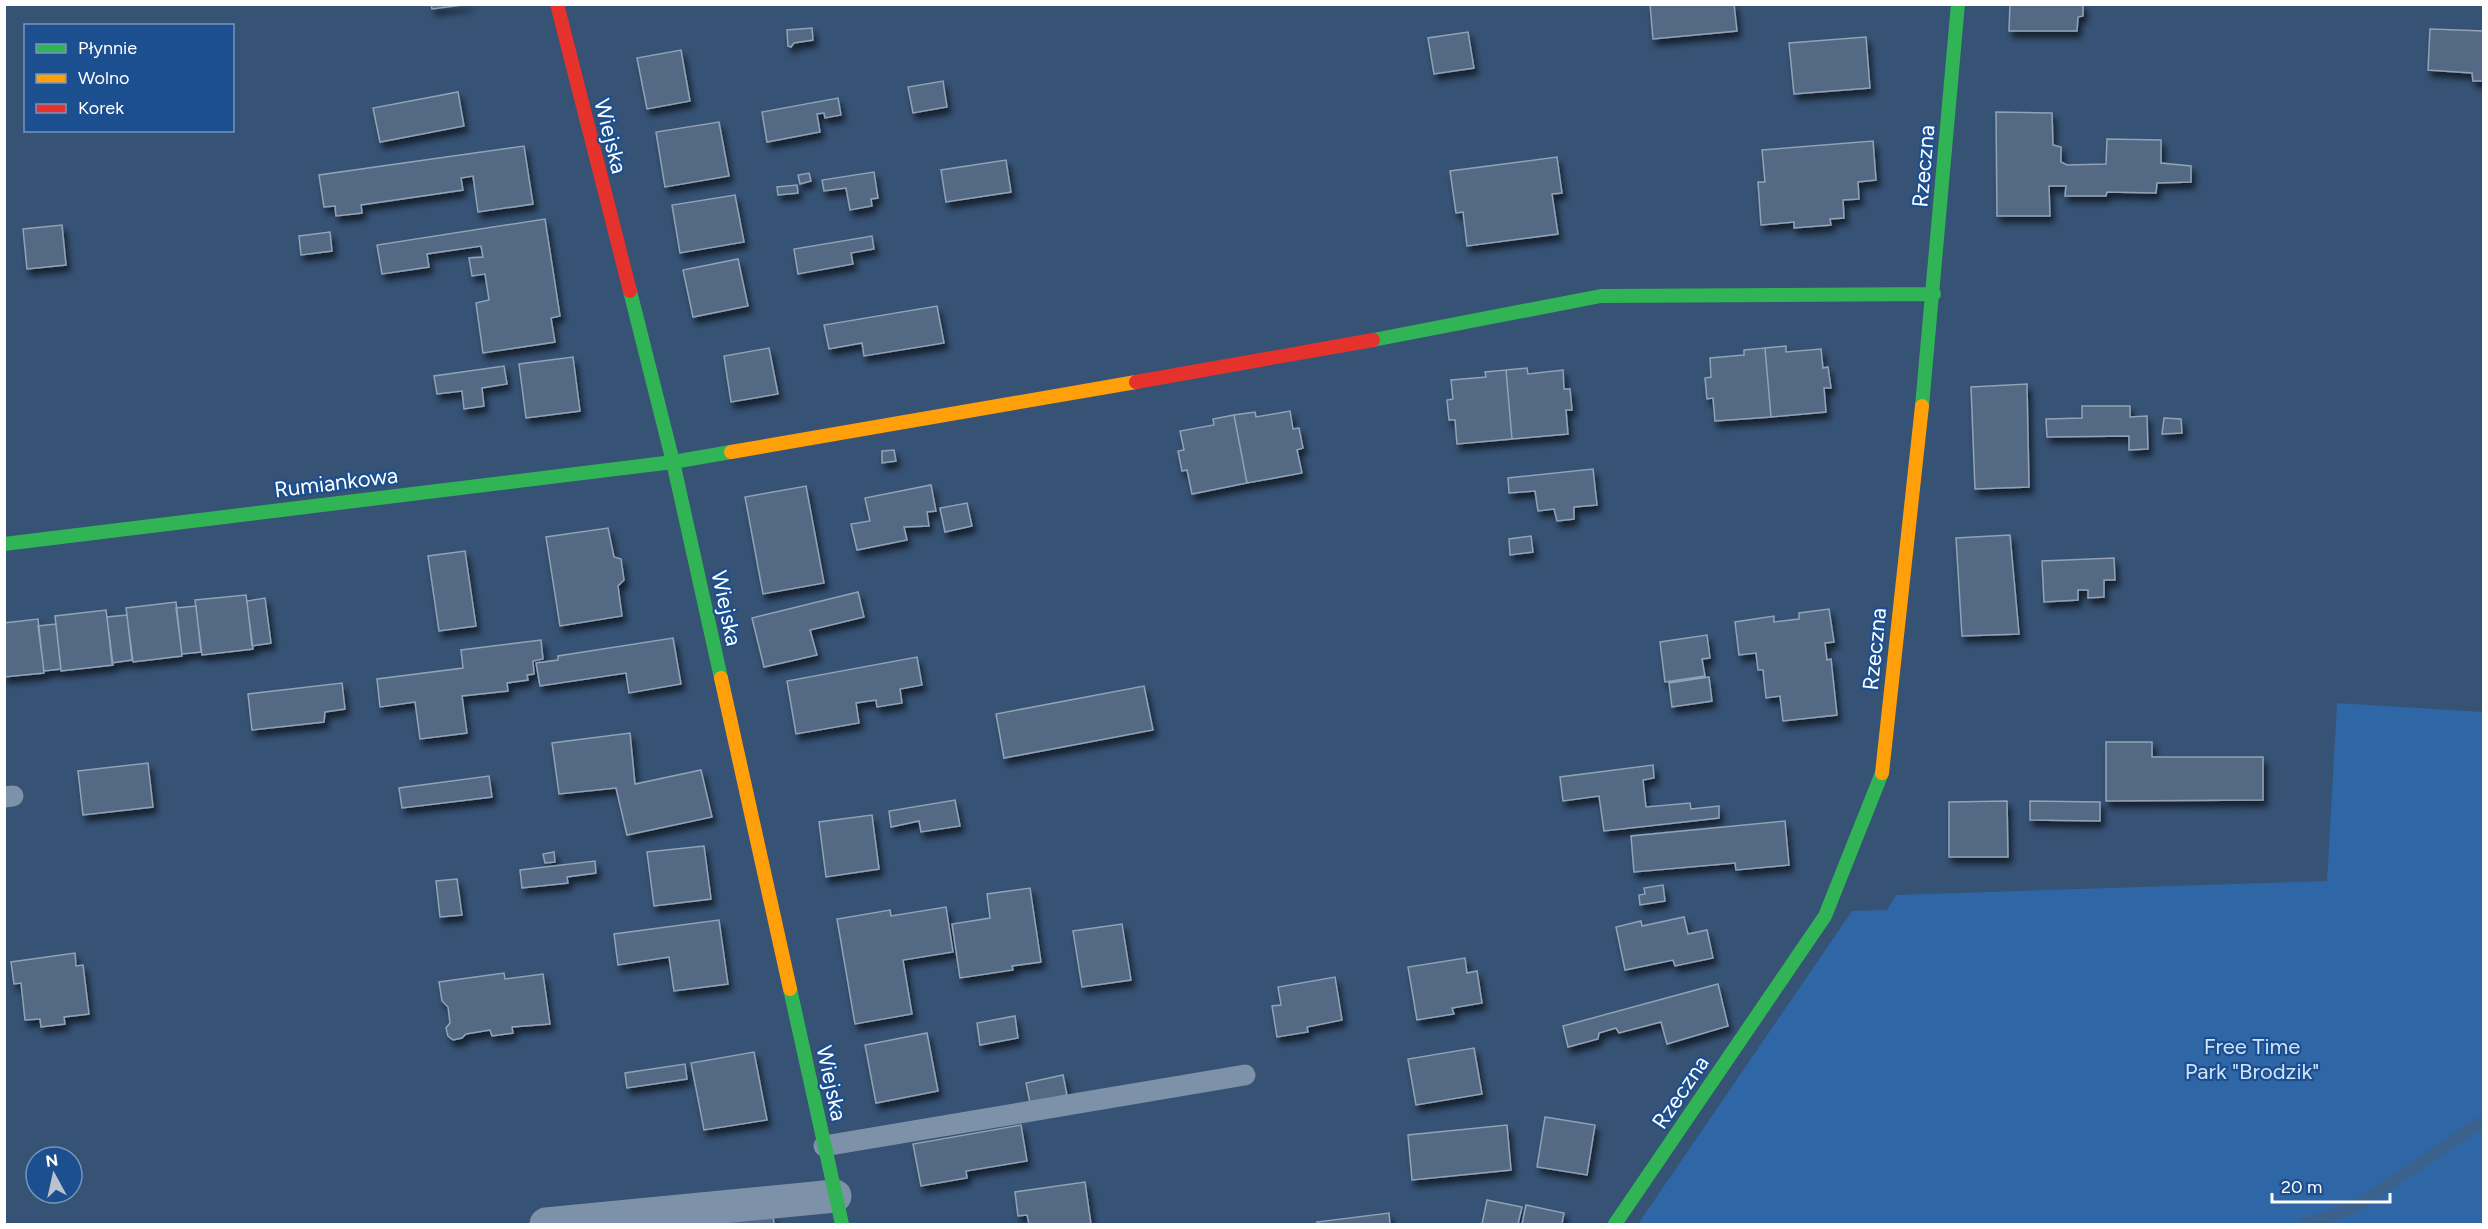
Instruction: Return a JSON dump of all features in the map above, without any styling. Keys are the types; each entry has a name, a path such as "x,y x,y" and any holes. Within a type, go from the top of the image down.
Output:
{"street":[{"name":"Wiejska","path":"557,4 673,462 838,1210"},
{"name":"Rzeczna","path":"1615,1224 1825,916 1882,775 1934,294 1958,4"},
{"name":"Rumiankowa","path":"4,544 673,462 1311,352 1600,296 1934,294"},
{"path":"546,1224 838,1210"}],"lane":[{"path":"824,1146 1245,1075"}],"green space":[{"name":"Free Time Park \"Brodzik\"","path":"2337,703 2483,712 2483,1224 1638,1224 1852,911 1887,910 1896,895 2327,881"}],"building":[{"path":"431,4 470,4 432,9"},
{"path":"1650,4 1734,4 1737,31 1653,39"},
{"path":"2010,4 2083,4 2083,16 2078,17 2077,31 2009,31"},
{"path":"812,28 813,40 788,46 787,30"},
{"path":"2430,29 2484,31 2484,81 2473,81 2472,73 2428,70"},
{"path":"1468,32 1474,68 1434,74 1428,38"},
{"path":"1866,37 1870,88 1794,94 1789,43"},
{"path":"681,50 690,101 647,109 637,58"},
{"path":"943,81 947,107 913,113 908,87"},
{"path":"458,92 464,126 380,142 373,108"},
{"path":"838,98 841,115 825,118 824,113 817,114 820,132 767,142 762,112"},
{"path":"1996,112 2052,113 2053,145 2061,147 2061,162 2067,165 2106,164 2107,139 2161,140 2161,163 2191,166 2191,182 2157,183 2156,193 2107,192 2106,196 2065,196 2066,186 2049,186 2050,216 1997,216"},
{"path":"719,122 729,176 665,187 656,132"},
{"path":"1873,141 1876,180 1858,182 1859,199 1843,200 1844,218 1830,219 1831,225 1794,228 1794,222 1761,225 1758,182 1765,182 1762,150"},
{"path":"524,146 533,204 478,212 473,176 461,178 463,190 361,205 362,213 336,216 335,206 324,207 319,175"},
{"path":"1557,157 1562,193 1552,194 1558,234 1467,246 1463,212 1456,213 1450,171"},
{"path":"1006,160 1011,192 946,202 941,170"},
{"path":"874,172 878,198 871,199 872,206 850,210 846,188 824,191 822,180"},
{"path":"809,173 811,181 800,184 798,175"},
{"path":"797,185 798,193 778,195 777,187"},
{"path":"735,195 744,242 680,253 672,205"},
{"path":"545,219 560,316 551,318 555,342 483,353 476,303 489,300 485,274 472,276 469,258 483,257 481,246 427,254 429,267 382,274 377,245"},
{"path":"62,225 66,265 27,269 23,229"},
{"path":"330,232 332,251 301,255 299,236"},
{"path":"872,236 874,249 851,253 853,264 798,274 794,249"},
{"path":"738,259 748,306 693,317 683,270"},
{"path":"937,306 944,343 864,356 862,343 829,349 824,325"},
{"path":"1786,346 1786,352 1821,349 1823,368 1828,367 1831,388 1824,388 1826,412 1771,417 1765,348"},
{"path":"769,348 778,394 731,402 724,356"},
{"path":"1765,348 1771,417 1715,421 1713,398 1707,399 1705,378 1711,377 1710,358 1744,355 1744,350"},
{"path":"573,357 580,411 526,418 519,364"},
{"path":"504,366 507,384 482,388 484,406 464,409 462,391 437,394 434,376"},
{"path":"1527,368 1528,374 1563,370 1564,389 1570,389 1572,410 1566,410 1568,434 1512,439 1506,370"},
{"path":"1506,370 1512,439 1457,444 1455,420 1449,420 1447,400 1453,399 1451,380 1486,377 1485,372"},
{"path":"2027,384 2029,487 1975,489 1971,387"},
{"path":"2082,406 2130,406 2130,417 2147,416 2148,449 2129,450 2129,436 2047,437 2046,419 2082,418"},
{"path":"1290,411 1293,429 1299,428 1303,448 1297,450 1302,473 1247,483 1234,415 1255,412 1256,417"},
{"path":"1234,415 1247,483 1192,494 1187,470 1182,471 1178,451 1184,450 1180,431 1214,425 1213,419"},
{"path":"2164,418 2181,419 2182,433 2162,434"},
{"path":"894,450 896,461 882,463 882,451"},
{"path":"1593,469 1597,505 1574,507 1574,519 1557,521 1554,509 1538,511 1535,491 1509,493 1508,478"},
{"path":"931,485 936,511 927,512 929,526 904,527 907,540 857,550 851,524 870,521 865,498"},
{"path":"806,486 824,583 763,594 745,497"},
{"path":"967,503 972,526 945,532 940,508"},
{"path":"608,528 614,557 621,559 624,580 618,586 622,616 560,626 546,537"},
{"path":"2010,535 2019,634 1962,636 1956,538"},
{"path":"1531,536 1533,552 1510,555 1509,539"},
{"path":"465,551 476,626 439,631 428,556"},
{"path":"2114,558 2115,580 2104,580 2104,597 2088,598 2088,590 2078,590 2078,600 2044,602 2042,561"},
{"path":"858,592 864,617 810,630 817,655 764,667 752,618"},
{"path":"246,595 253,649 202,655 195,600"},
{"path":"265,598 271,643 252,646 247,601"},
{"path":"176,602 182,656 133,662 126,608"},
{"path":"196,606 201,652 182,654 176,608"},
{"path":"1829,609 1834,642 1825,643 1827,660 1831,659 1837,715 1783,721 1780,696 1766,698 1763,670 1758,670 1756,653 1739,655 1735,622 1774,616 1774,622 1799,619 1799,613"},
{"path":"106,610 113,665 61,671 55,616"},
{"path":"127,615 132,660 112,663 107,617"},
{"path":"38,619 44,673 4,677 4,623"},
{"path":"56,624 61,669 44,671 38,626"},
{"path":"1707,635 1710,658 1702,659 1705,676 1665,682 1660,642"},
{"path":"673,638 681,684 629,693 626,673 540,686 536,663 558,660 558,656"},
{"path":"541,640 543,659 533,661 534,674 527,675 528,680 507,683 508,691 462,696 467,733 420,739 415,702 380,707 377,679 463,668 461,650"},
{"path":"917,657 922,685 900,689 902,703 877,707 876,700 856,703 859,723 796,734 787,681"},
{"path":"1709,677 1712,701 1672,707 1669,683"},
{"path":"342,683 345,709 325,712 324,722 252,730 248,694"},
{"path":"1144,686 1153,730 1004,758 996,714"},
{"path":"630,733 635,784 701,770 712,817 627,835 616,788 559,794 552,743"},
{"path":"2106,742 2152,742 2152,757 2263,757 2263,800 2106,801"},
{"path":"148,763 153,807 83,815 78,771"},
{"path":"1653,765 1654,778 1643,780 1646,807 1690,803 1691,809 1719,806 1719,818 1604,831 1599,796 1563,801 1560,777"},
{"path":"489,776 492,797 402,808 399,788"},
{"path":"955,800 960,826 921,832 919,821 891,827 889,811"},
{"path":"2007,801 2008,857 1949,857 1949,802"},
{"path":"2030,801 2100,802 2100,821 2030,820"},
{"path":"872,815 879,869 826,877 819,822"},
{"path":"1785,821 1789,865 1736,870 1735,863 1634,872 1631,836"},
{"path":"704,846 711,899 654,906 647,852"},
{"path":"554,852 555,862 545,863 543,854"},
{"path":"595,861 596,873 567,877 568,883 522,888 520,870"},
{"path":"457,879 462,915 440,917 436,881"},
{"path":"1663,885 1665,901 1640,905 1639,895 1645,894 1644,888"},
{"path":"1030,888 1041,962 1012,966 1013,970 960,978 952,924 990,918 987,894"},
{"path":"946,907 953,952 903,960 912,1014 855,1024 837,919 890,910 891,916"},
{"path":"1684,917 1688,934 1707,930 1713,958 1675,966 1673,960 1625,970 1616,927 1641,921 1642,926"},
{"path":"719,920 728,984 674,991 669,957 618,965 614,934"},
{"path":"1122,924 1131,980 1082,987 1073,931"},
{"path":"75,953 76,966 83,965 89,1014 64,1017 65,1024 41,1027 40,1019 25,1020 21,983 14,984 11,962"},
{"path":"1465,958 1467,973 1477,971 1482,1003 1452,1008 1454,1014 1417,1020 1408,967"},
{"path":"504,973 505,979 543,974 550,1024 512,1027 513,1033 492,1036 490,1030 466,1034 462,1038 453,1040 448,1036 446,1028 450,1023 448,1007 442,1001 439,982"},
{"path":"1335,977 1342,1020 1307,1027 1308,1032 1277,1037 1272,1006 1281,1005 1278,987"},
{"path":"1718,984 1728,1026 1667,1044 1661,1022 1619,1033 1616,1028 1599,1033 1598,1039 1568,1047 1563,1026"},
{"path":"1015,1016 1018,1038 980,1045 977,1023"},
{"path":"927,1033 938,1091 876,1103 865,1045"},
{"path":"1474,1048 1482,1094 1416,1105 1408,1059"},
{"path":"754,1052 767,1120 704,1130 691,1063"},
{"path":"685,1064 687,1079 627,1088 625,1073"},
{"path":"1063,1075 1067,1095 1030,1103 1026,1083"},
{"path":"1545,1117 1595,1125 1587,1175 1537,1167"},
{"path":"1021,1125 1027,1161 966,1171 967,1178 921,1186 913,1144"},
{"path":"1507,1125 1511,1170 1412,1180 1408,1135"},
{"path":"1085,1182 1091,1224 1029,1224 1027,1215 1018,1216 1015,1192"},
{"path":"1487,1200 1522,1207 1518,1224 1482,1224"},
{"path":"1526,1205 1564,1213 1562,1224 1522,1224"},
{"path":"1389,1213 1390,1224 1318,1224 1317,1222"},
{"path":"773,1216 774,1224 703,1224"}],"waterway":[{"path":"2305,1224 2355,1207 2484,1120"}],"traffic: fast":[{"path":"1922,406 1958,4"},
{"path":"630,291 673,462 721,678"},
{"path":"1373,340 1601,296 1934,294"},
{"path":"4,544 673,462 731,452"},
{"path":"1615,1224 1825,916 1882,773"},
{"path":"790,989 842,1224"}],"traffic: slow":[{"path":"731,452 1136,382"},
{"path":"1882,773 1922,406"},
{"path":"721,678 790,989"}],"traffic: jam":[{"path":"557,4 630,291"},
{"path":"1136,382 1373,340"}]}
